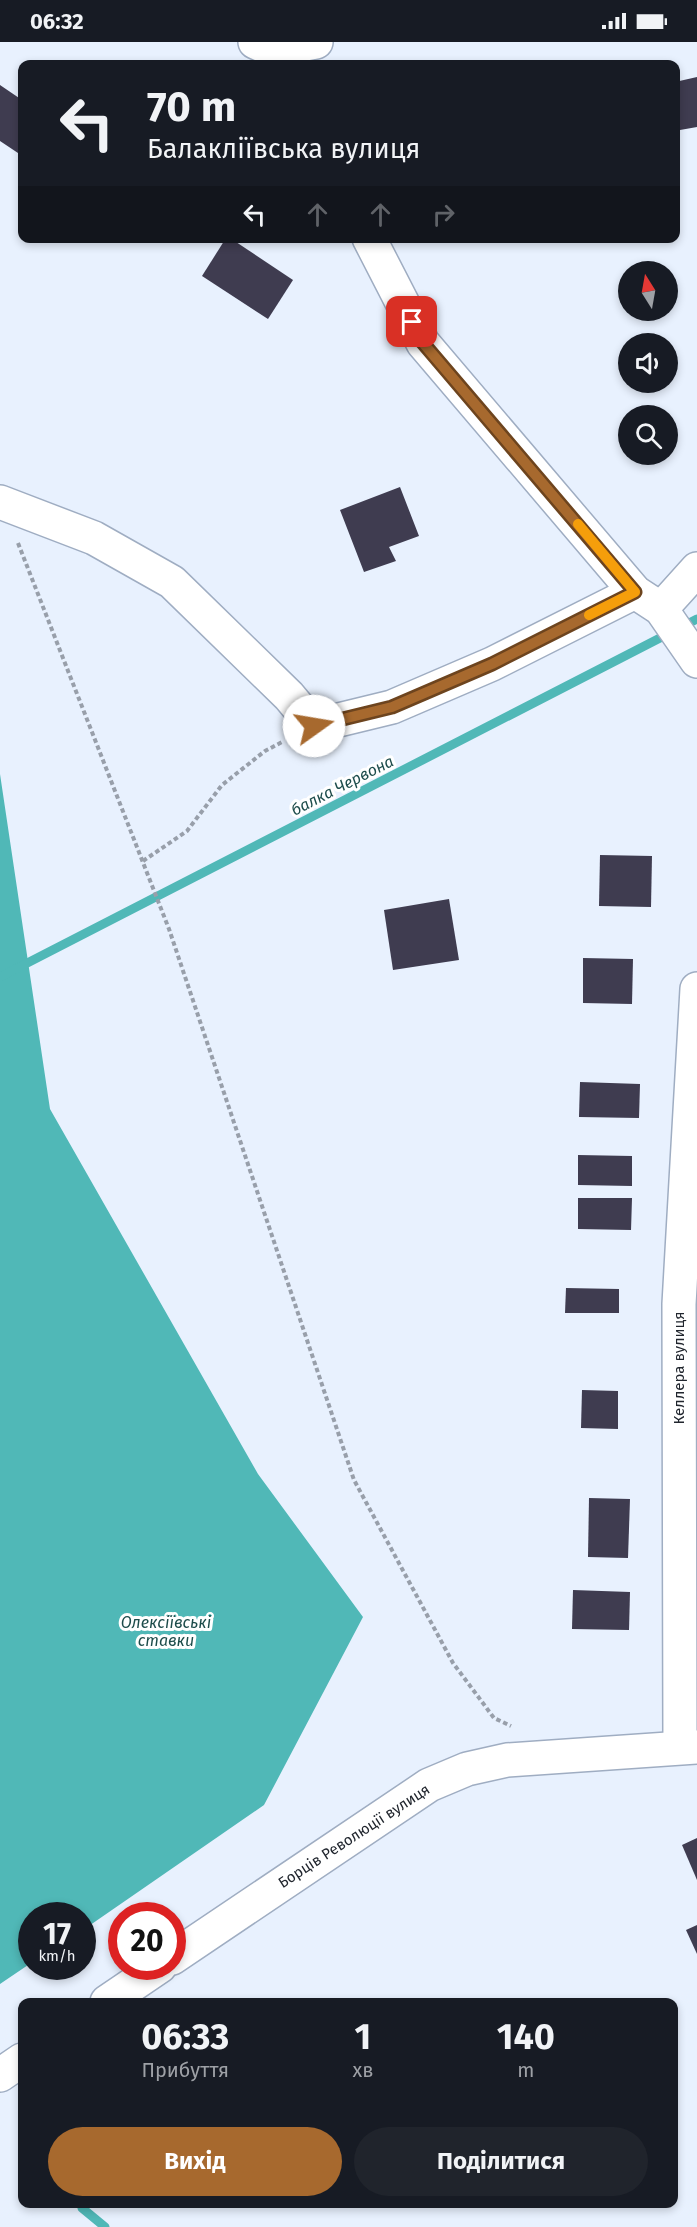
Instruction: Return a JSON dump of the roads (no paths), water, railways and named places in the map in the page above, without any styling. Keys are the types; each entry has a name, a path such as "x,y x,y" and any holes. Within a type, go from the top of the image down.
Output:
{"street":[{"path":"270,50 316,42"},
{"path":"372,243 423,343 648,601 695,665"},
{"path":"2,503 94,538 172,582 289,696 314,726 392,707 648,601 697,569"},
{"name":"Келлера вулиця","path":"688,1747 678,1304 697,988"},
{"name":"Борців Революції вулиця","path":"186,1949 429,1785 467,1769 507,1760 688,1747"},
{"path":"113,1998 139,1980"},
{"path":"0,2075 18,2063"}],"water":[{"name":"Олексіївські ставки","path":"0,774 50,1109 258,1474 363,1617 264,1805 124,1902 108,1902 108,1913 96,1921 96,1902 18,1902 18,1972 0,1984"}],"waterway":[{"name":"балка Червона","path":"0,977 697,619"},
{"path":"82,2208 105,2227"}]}
